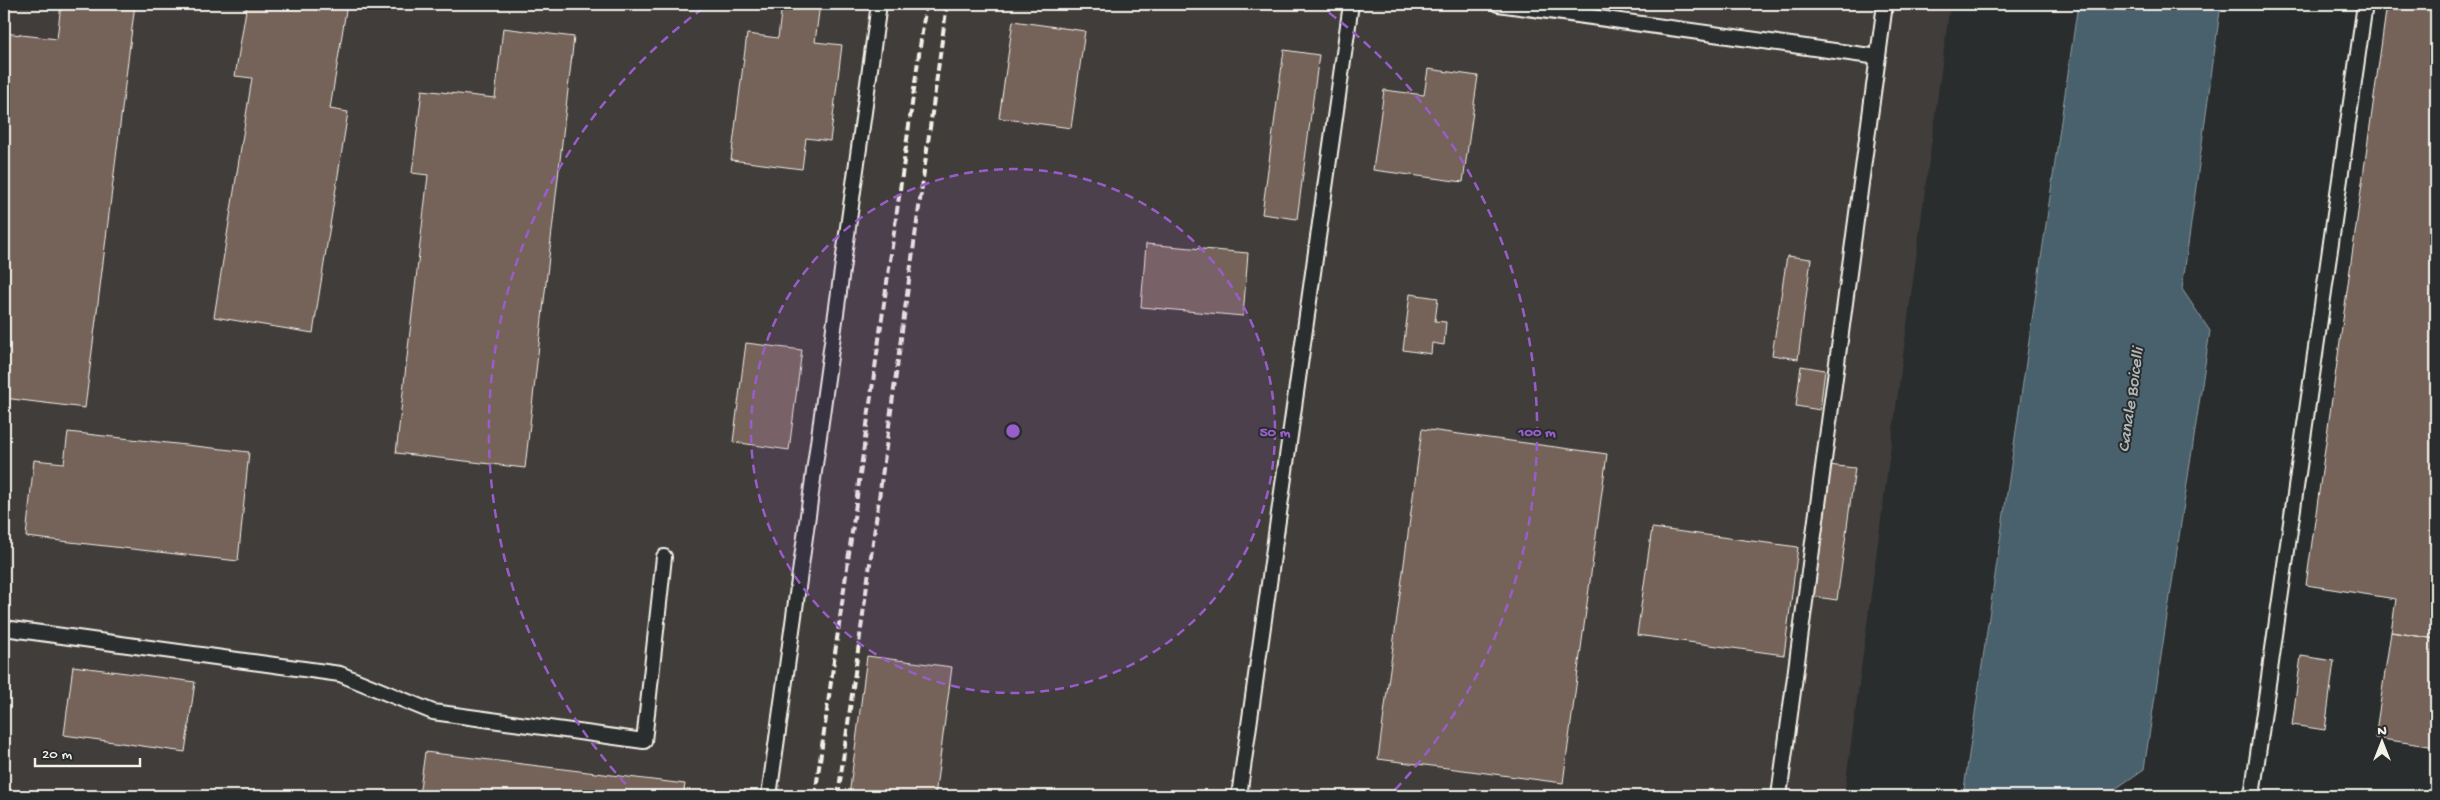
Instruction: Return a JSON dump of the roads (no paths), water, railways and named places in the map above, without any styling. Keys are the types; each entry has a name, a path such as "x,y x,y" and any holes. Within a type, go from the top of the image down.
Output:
{"lane":[{"path":"769,796 879,4"},
{"path":"1239,796 1351,4"},
{"path":"1498,4 1878,57"},
{"path":"1779,796 1885,4"},
{"path":"2252,796 2365,4"},
{"path":"4,628 340,674 433,712 644,741 664,557"}],"water":[{"name":"Canale Boicelli","path":"2078,4 2221,4 2182,289 2210,331 2144,769 2107,796 1963,796"}],"railway":[{"path":"815,796 926,4"},
{"path":"838,796 947,4"}]}
